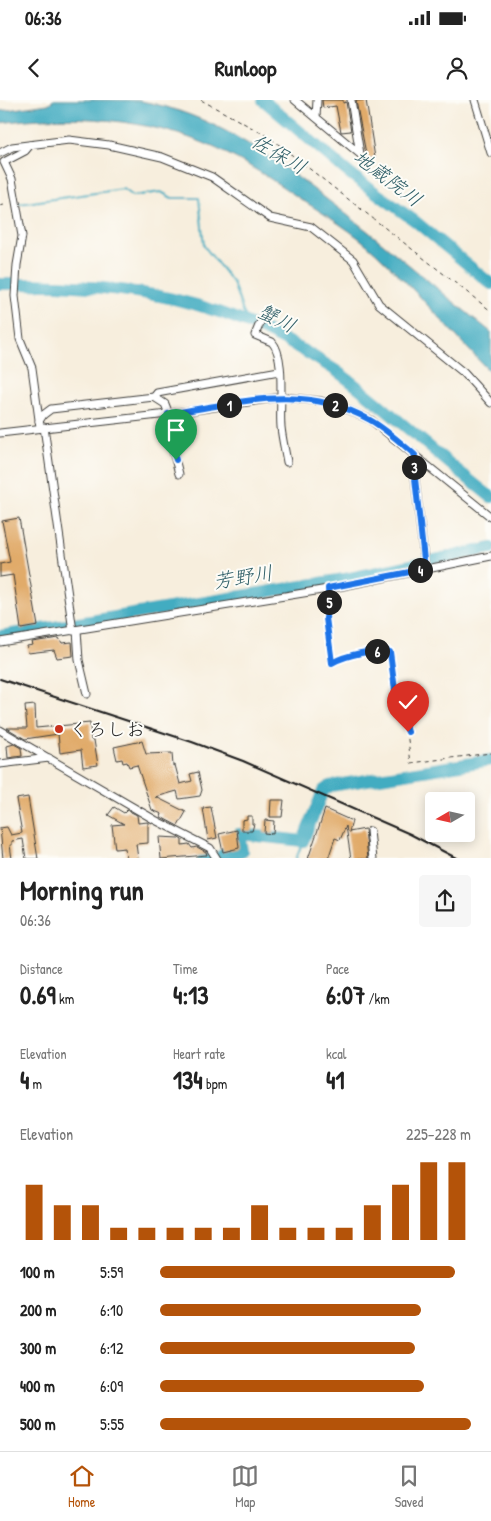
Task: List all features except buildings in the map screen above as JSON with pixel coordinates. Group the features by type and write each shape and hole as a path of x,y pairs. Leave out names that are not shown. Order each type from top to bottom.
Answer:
{"street":[{"path":"295,100 360,154 351,100"},
{"path":"316,118 317,100"},
{"path":"475,100 491,153"},
{"path":"0,153 12,146 69,140 110,145 162,157 212,177 270,218 311,228 353,260 378,304 464,373 491,403"},
{"path":"30,145 25,151 4,162 12,179 22,236 15,296 20,339 32,368 71,620 75,630 79,660 87,694"},
{"path":"260,323 255,335 276,346 282,397 281,426 286,462"},
{"path":"41,425 43,414 51,410 154,397 157,393 279,371"},
{"path":"154,397 165,404 168,414 169,435 179,474"},
{"path":"0,433 41,425 168,414 282,397 321,401 346,408 371,420 491,517"},
{"path":"415,455 413,460 425,569"},
{"path":"0,642 328,588 491,556"},
{"path":"0,730 156,820 210,848 217,858"},
{"path":"0,764 49,758"},
{"path":"370,831 374,858"}],"path":[{"path":"201,100 269,137 491,311"},
{"path":"0,206 16,203"},
{"path":"328,588 329,605 326,618 332,663 341,657 376,651 390,652 397,705 408,732 411,763 491,753"}],"water":[{"path":"54,100 141,101 167,107 214,125 258,150 342,211 491,332 491,373 368,245 270,179 226,153 190,138 164,130 109,120 54,118 0,123 0,111 48,104"}],"waterway":[{"name":"地蔵院川","path":"263,100 350,174 415,221 491,284"},
{"path":"19,204 123,189 132,196 161,192 172,198 199,198 204,246 233,283 243,312 251,324"},
{"name":"蟹川","path":"0,284 47,284 134,292 175,299 215,310 255,326 295,345 345,377 491,497"},
{"name":"芳野川","path":"0,636 344,579 491,548"},
{"path":"222,855 242,851 239,834 303,841 323,791 330,786 491,760"},
{"path":"296,858 303,841"},
{"path":"208,858 212,857"}],"railway":[{"path":"0,679 192,742 243,761 410,834 456,858"}],"place":[{"name":"くろしお","path":"59,729"}],"route":[{"path":"176,460 169,435 168,414 282,397 321,401 346,408 371,420 415,455 413,460 425,569 387,578 328,588 329,605 326,618 332,663 341,657 376,651 387,650 390,652 397,705 408,732"}],"water label":[{"name":"佐保川","path":"279,154"}]}
